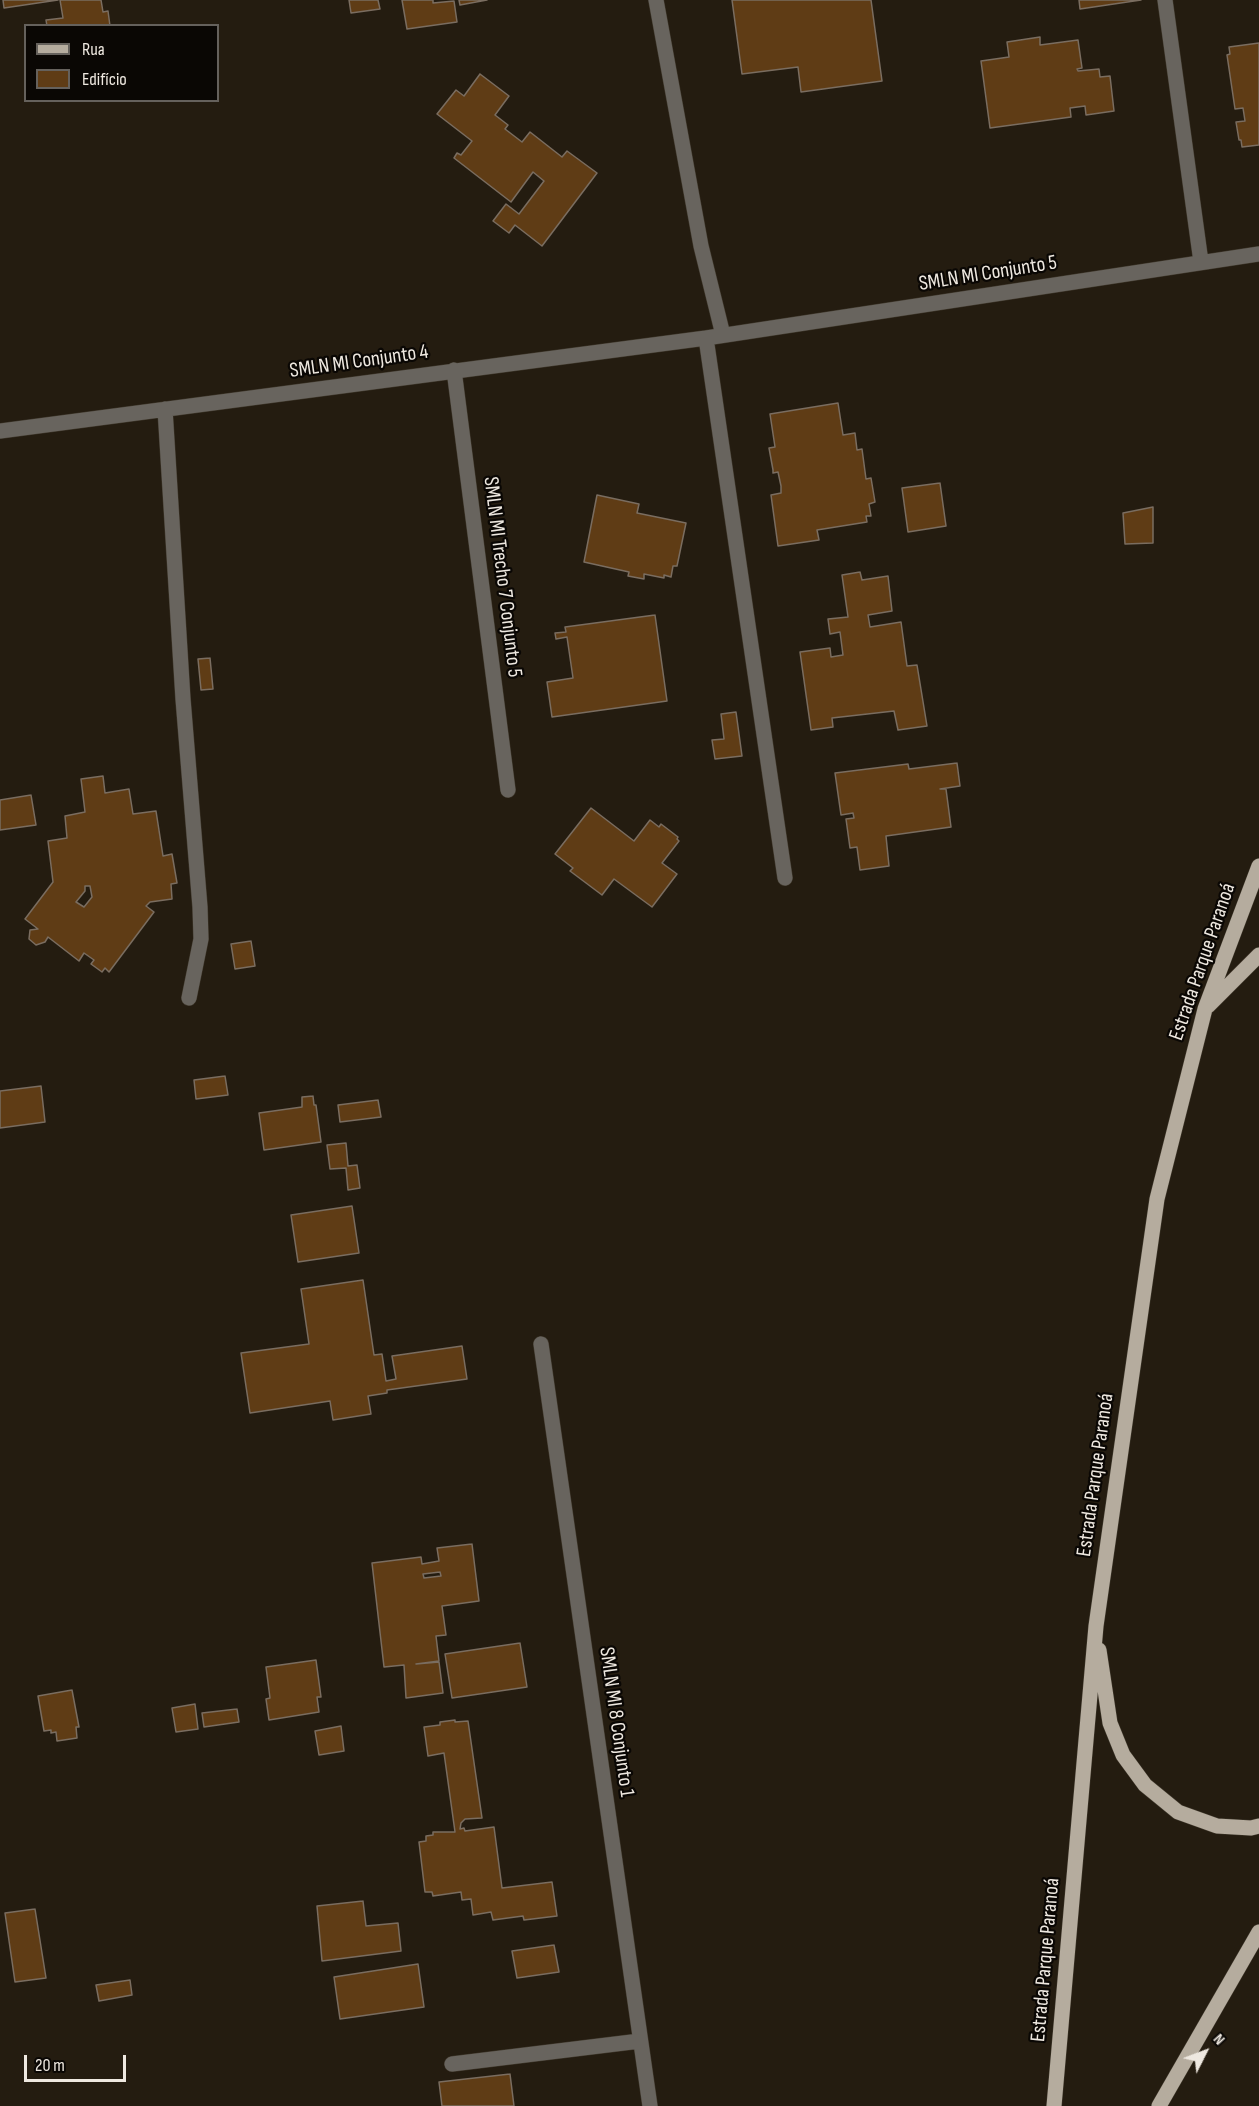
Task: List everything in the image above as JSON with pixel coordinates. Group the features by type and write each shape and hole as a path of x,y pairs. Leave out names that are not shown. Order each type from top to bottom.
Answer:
{"main road":[{"name":"Estrada Parque Paranoá","path":"1054,2106 1096,1626 1157,1199 1205,1009 1259,866"},
{"path":"1205,1009 1259,955"},
{"path":"1096,1626 1110,1723 1123,1755 1145,1785 1178,1812 1217,1826 1251,1828 1259,1826"},
{"path":"1159,2106 1259,1932"}],"street":[{"path":"656,0 701,246 723,335"},
{"path":"1166,0 1201,262"},
{"name":"SMLN MI Conjunto 5","path":"723,335 1259,254"},
{"name":"SMLN MI Conjunto 4","path":"0,431 723,335"},
{"path":"706,338 785,878"},
{"name":"SMLN MI Trecho 7 Conjunto 5","path":"454,370 508,790"},
{"path":"165,409 183,699 200,907 201,939 189,998"},
{"name":"SMLN MI 8 Conjunto 1","path":"541,1344 650,2106"},
{"path":"452,2064 640,2041"}],"building":[{"path":"3,0 58,0 4,8"},
{"path":"60,0 101,0 103,12 108,11 110,24 47,24 46,20 63,18"},
{"path":"349,0 378,0 380,9 351,13"},
{"path":"402,0 433,0 433,3 454,1 457,22 407,29"},
{"path":"459,0 487,0 460,5"},
{"path":"732,0 871,0 882,81 801,92 798,67 742,74"},
{"path":"1079,0 1141,0 1080,9"},
{"path":"1040,37 1040,45 1078,40 1082,68 1077,69 1078,71 1099,69 1100,77 1110,76 1114,111 1086,115 1085,106 1070,108 1071,117 990,128 981,61 1009,57 1007,42"},
{"path":"1259,43 1259,145 1242,147 1236,122 1245,121 1243,108 1235,109 1227,55 1230,54 1229,47"},
{"path":"480,74 509,96 495,115 508,125 505,129 522,142 530,132 562,157 567,151 597,173 542,246 515,225 509,233 493,221 506,204 519,214 544,181 533,172 511,202 454,158 457,153 461,155 472,141 437,114 456,90 464,96"},
{"path":"838,403 843,435 855,433 857,450 862,449 866,479 871,478 875,502 869,504 871,516 866,516 867,522 817,530 819,540 778,546 771,495 781,493 781,486 778,472 773,473 769,448 775,447 770,414"},
{"path":"940,483 946,526 908,532 902,488"},
{"path":"597,495 639,504 637,513 686,523 677,566 673,566 671,577 644,574 644,579 628,576 629,572 584,562"},
{"path":"1153,507 1153,543 1125,544 1123,513"},
{"path":"860,572 862,580 888,576 892,611 868,615 870,627 901,622 907,666 917,665 927,726 898,730 894,711 832,718 833,727 811,730 800,652 830,648 831,657 843,655 840,632 830,634 828,619 848,617 842,575"},
{"path":"655,615 667,701 552,717 547,682 573,678 567,637 556,639 555,633 566,632 565,627"},
{"path":"210,658 213,689 201,690 198,659"},
{"path":"736,712 742,756 715,759 712,740 724,739 721,714"},
{"path":"957,763 960,786 940,789 946,789 951,827 886,836 889,866 860,870 857,847 850,848 846,819 854,818 853,813 841,815 835,773 908,764 909,769"},
{"path":"103,776 105,793 129,789 133,814 156,811 163,856 172,854 177,883 171,884 172,899 150,902 146,906 154,912 109,972 105,968 102,972 91,964 94,960 84,953 79,961 48,937 45,942 36,945 29,939 30,930 38,929 25,919 53,882 48,841 67,838 65,816 85,812 81,779","holes":["85,886 90,886 92,897 84,907 76,902 85,891"]},
{"path":"31,795 36,825 0,830 0,800"},
{"path":"591,808 634,841 650,820 659,827 661,824 678,837 679,841 662,863 677,874 652,907 614,879 602,895 570,871 573,868 555,854"},
{"path":"251,941 255,966 235,969 231,944"},
{"path":"225,1076 228,1095 196,1099 194,1080"},
{"path":"41,1086 45,1122 0,1128 0,1091"},
{"path":"313,1096 321,1142 264,1150 259,1113 302,1107 302,1097"},
{"path":"378,1100 381,1117 340,1122 338,1105"},
{"path":"346,1143 348,1166 357,1165 360,1188 348,1190 346,1168 330,1169 327,1145"},
{"path":"352,1206 359,1253 298,1262 291,1215"},
{"path":"363,1280 374,1355 382,1354 386,1381 396,1379 392,1356 462,1346 467,1379 387,1390 387,1393 368,1396 371,1414 333,1420 330,1401 250,1413 241,1353 309,1344 301,1289"},
{"path":"472,1544 479,1601 442,1606 446,1635 436,1636 439,1661 416,1664 439,1662 443,1693 406,1698 404,1665 384,1667 372,1563 421,1557 422,1564 439,1561 437,1548","holes":["440,1572 441,1576 424,1578 423,1574"]},
{"path":"520,1643 527,1687 452,1698 445,1654"},
{"path":"316,1660 321,1697 317,1697 319,1712 269,1720 266,1699 270,1698 266,1667"},
{"path":"72,1690 79,1727 76,1727 77,1738 57,1741 56,1732 44,1731 38,1696"},
{"path":"195,1704 198,1729 176,1732 172,1708"},
{"path":"237,1709 239,1722 204,1727 202,1713"},
{"path":"455,1720 455,1722 468,1721 482,1818 465,1819 460,1829 464,1828 465,1831 494,1827 502,1888 552,1882 557,1916 524,1920 523,1916 493,1920 491,1912 473,1915 471,1899 462,1900 461,1892 433,1896 432,1892 425,1892 419,1842 426,1841 426,1836 433,1835 433,1832 455,1832 444,1753 428,1756 424,1727"},
{"path":"341,1726 344,1751 319,1755 315,1731"},
{"path":"363,1901 366,1926 398,1923 401,1951 322,1961 317,1906"},
{"path":"35,1909 46,1978 15,1982 5,1913"},
{"path":"554,1945 559,1972 517,1978 512,1951"},
{"path":"418,1964 424,2007 340,2019 334,1977"},
{"path":"130,1980 132,1995 99,2001 96,1985"},
{"path":"510,2074 514,2106 442,2106 439,2082"}]}
